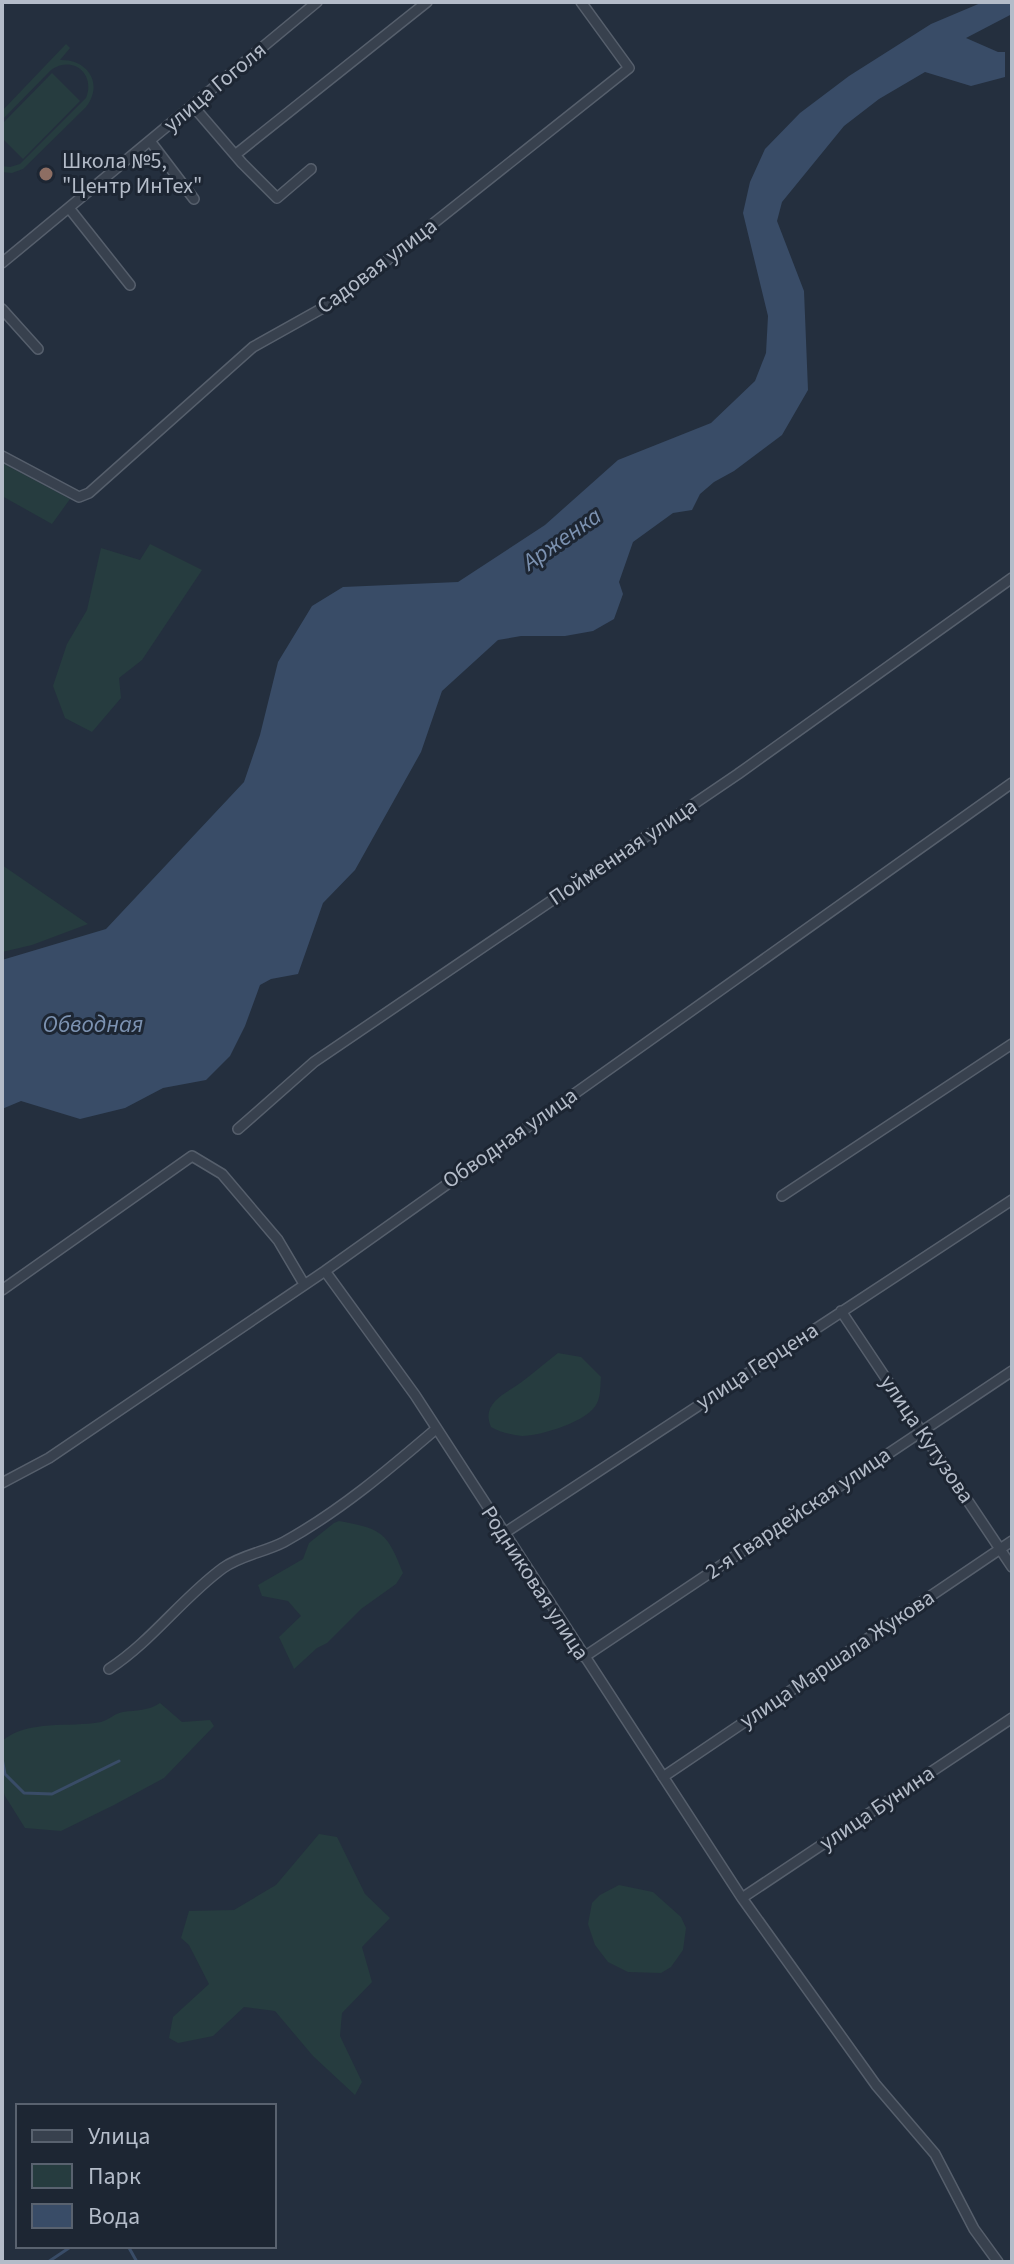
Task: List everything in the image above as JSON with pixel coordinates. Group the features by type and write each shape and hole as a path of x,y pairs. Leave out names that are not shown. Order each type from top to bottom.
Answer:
{"street":[{"name":"улица Гоголя","path":"2,263 317,2"},
{"path":"235,155 427,2"},
{"name":"Садовая улица","path":"2,456 79,497 89,493 253,347 337,300 629,68 581,2"},
{"path":"193,106 277,198 311,169"},
{"path":"150,141 194,199"},
{"path":"69,208 130,285"},
{"path":"2,309 38,349"},
{"name":"Пойменная улица","path":"238,1129 314,1062 738,774 1012,578"},
{"name":"Обводная улица","path":"2,1483 49,1458 325,1271 1012,783"},
{"path":"782,1196 1012,1044"},
{"path":"2,1290 192,1156 222,1174 278,1240 304,1284"},
{"name":"улица Герцена","path":"503,1534 1012,1200"},
{"name":"Родниковая улица","path":"325,1271 436,1429 742,1898 876,2085 935,2154 974,2229 998,2262"},
{"name":"улица Кутузова","path":"841,1311 1012,1567"},
{"name":"2-я Гвардейская улица","path":"584,1657 1012,1371"},
{"path":"109,1669 130,1655 224,1568 285,1541 349,1501 436,1429"},
{"name":"улица Маршала Жукова","path":"663,1777 1012,1541"},
{"name":"улица Бунина","path":"742,1898 1012,1718"}],"green space":[{"path":"66,44 70,48 60,60 78,64 90,74 93,82 91,98 86,107 23,169 12,173 2,172 2,166 20,164 86,98 88,81 85,74 74,66 59,66 51,70 2,120 2,111"},
{"path":"52,73 80,101 23,159 2,138 2,124"},
{"path":"2,463 70,499 52,524 2,496"},
{"path":"150,544 202,570 142,660 119,678 121,698 92,732 65,718 53,686 67,644 87,610 101,548 140,560"},
{"path":"2,865 88,924 32,945 2,952"},
{"path":"558,1353 581,1357 601,1377 599,1397 593,1410 564,1426 530,1435 510,1434 491,1427 489,1411 497,1399"},
{"path":"339,1521 374,1530 381,1535 392,1549 403,1573 396,1584 361,1609 327,1643 294,1669 279,1637 301,1616 288,1601 262,1596 258,1585 303,1559 309,1543"},
{"path":"160,1703 182,1722 210,1720 214,1726 164,1778 114,1805 61,1831 25,1828 2,1787 2,1741 36,1727 101,1722 120,1713 147,1709"},
{"path":"319,1834 337,1837 365,1894 390,1918 362,1947 372,1982 342,2013 340,2036 362,2082 355,2095 313,2056 275,2011 244,2007 213,2036 178,2043 169,2038 173,2017 209,1984 189,1945 181,1938 189,1911 234,1910 276,1885"},
{"path":"619,1885 653,1892 681,1917 686,1928 683,1950 671,1967 661,1973 628,1972 608,1962 595,1945 588,1924 592,1903"}],"water":[{"name":"Обводная","path":"983,2 1012,2 1012,14 966,38 1005,52 1005,77 971,86 925,72 879,99 844,126 782,202 777,221 804,291 808,390 782,435 714,482 700,494 692,510 673,513 633,542 619,582 623,594 614,619 593,631 498,640 442,691 421,752 355,870 323,903 298,974 271,979 260,985 230,1056 206,1080 163,1088 125,1108 80,1119 21,1101 2,1109 2,960 106,929 244,782 260,735 278,662 312,606 343,587 458,582 545,525 618,460 711,423 755,381 766,353 768,316 743,213 750,182 765,149 800,113 849,76 931,24"}],"waterway":[{"path":"2,1758 5,1774 24,1793 52,1794 119,1761"},
{"path":"48,2262 69,2248"},
{"path":"129,2248 137,2262"}],"place":[{"name":"Школа №5, \"Центр ИнТех\"","path":"46,174"}],"water label":[{"name":"Арженка","path":"562,539"}]}
